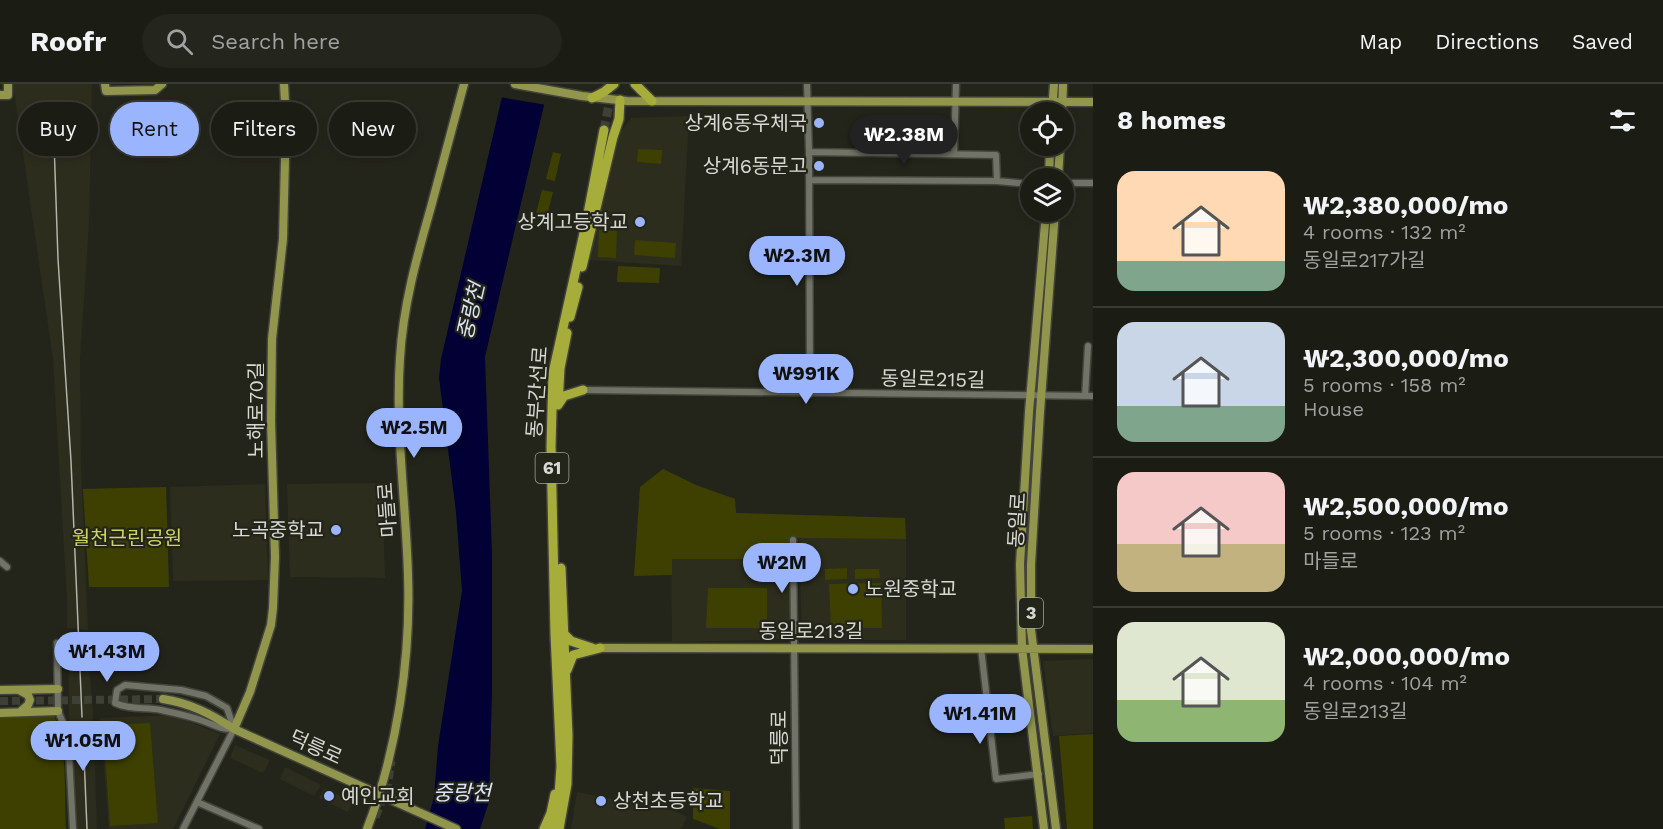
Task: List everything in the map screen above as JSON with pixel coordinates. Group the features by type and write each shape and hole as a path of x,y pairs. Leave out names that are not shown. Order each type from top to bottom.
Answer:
{"highway":[{"path":"587,97 604,92 614,84"},
{"path":"635,84 652,101"},
{"path":"551,436 558,405 560,368 612,136 619,119 620,100"},
{"name":"동부간선로","path":"544,829 551,813 556,787 558,698 561,680 551,436 553,373 604,130"},
{"path":"560,368 563,381 567,385 584,390"},
{"path":"558,405 564,396 584,390"},
{"path":"554,520 560,553 563,633 561,680 567,716 567,784 559,829"},
{"path":"563,633 571,641 582,646 600,648"},
{"path":"561,680 573,655 600,648"},
{"name":"동부간선로","path":"551,829 559,803 561,758 558,698"},
{"path":"561,758 567,726"}],"main road":[{"path":"0,95 8,95 8,84"},
{"path":"105,84 106,92 155,90 162,84"},
{"name":"노해로70길","path":"234,729 250,692 271,626 273,609 275,557 272,324 283,239 286,120 284,84"},
{"name":"마들로","path":"367,829 380,794 391,750 403,678 408,613 398,395 405,311 415,264 464,84"},
{"path":"515,84 587,97 652,101 1093,102"},
{"path":"1053,101 1054,84"},
{"path":"1063,101 1064,84"},
{"name":"동일로","path":"1044,829 1022,648 1020,564 1030,396 1045,222"},
{"name":"동일로","path":"1054,222 1031,565 1031,630 1056,829"},
{"name":"동일로213길","path":"600,648 1093,649"},
{"path":"0,690 58,689"},
{"path":"19,690 28,694 30,700 28,705 19,712"},
{"name":"덕릉로","path":"163,699 196,707 234,729 456,829"},
{"path":"0,712 58,711"}],"street":[{"path":"807,84 810,393"},
{"path":"954,154 956,84"},
{"path":"809,152 996,155 997,181"},
{"path":"809,180 1020,183"},
{"path":"1074,183 1093,183"},
{"path":"1085,396 1088,346"},
{"name":"동일로215길","path":"584,390 1093,396"},
{"name":"덕릉로","path":"793,540 796,648 796,829"},
{"path":"0,561 7,567"},
{"path":"57,643 58,711 63,720 69,744 73,829"},
{"path":"981,648 996,779 1039,774"},
{"path":"183,829 234,729 227,708 207,696 181,690 125,685 117,690 115,703 124,708 164,710 203,721 222,730 234,729"},
{"path":"197,802 259,829"}],"shaded area":[{"path":"13,84 92,84 92,102 18,102 18,118"},
{"name":"상계고등학교","path":"689,116 681,266 589,260 610,163 620,133 631,118"},
{"path":"23,156 90,156 89,224 80,359 81,466 88,630 67,628 53,359"},
{"name":"노곡중학교","path":"382,483 385,578 290,577 287,484"},
{"path":"265,484 268,580 173,581 170,487"},
{"name":"노원중학교","path":"799,538 906,539 906,640 802,640"},
{"path":"671,559 789,559 792,639 672,642"},
{"path":"68,635 87,635 93,716 97,829 75,829 69,713"},
{"path":"1093,659 1093,733 1053,736 1043,661"},
{"path":"172,715 220,734 173,829 109,829 100,718"},
{"path":"235,745 270,760 263,773 230,758"},
{"path":"285,767 321,785 314,796 280,779"},
{"path":"324,788 353,802 348,812 319,798"},
{"name":"상천초등학교","path":"577,792 675,811 687,817 681,829 571,829"}],"green space":[{"path":"638,149 662,150 661,164 637,162"},
{"path":"553,152 561,154 555,181 546,179"},
{"path":"542,190 553,192 546,220 535,217"},
{"path":"599,230 617,231 616,258 598,257"},
{"path":"635,240 676,243 675,258 634,255"},
{"path":"618,266 660,268 659,283 617,282"},
{"path":"663,469 696,485 735,499 736,513 905,518 906,539 789,538 789,559 672,559 672,575 634,576 640,487"},
{"name":"월천근린공원","path":"166,487 169,587 89,587 83,489"},
{"path":"847,568 847,579 825,580 825,569"},
{"path":"855,569 879,569 880,578 855,579"},
{"path":"881,583 882,628 831,628 829,584"},
{"path":"708,588 767,588 767,628 706,628"},
{"path":"54,715 62,741 66,829 0,829 0,716"},
{"path":"150,723 158,823 110,826 103,725"},
{"path":"1093,734 1093,829 1067,829 1059,736"},
{"path":"693,788 730,791 730,829 720,829 693,819"},
{"path":"1032,816 1033,829 1005,829 1004,818"}],"water":[{"name":"중랑천","path":"505,84 549,84 485,357 492,553 489,802 480,829 425,829 434,797 438,746 462,591 456,512 439,378 441,359"}],"pier":[{"path":"502,84 552,84 547,105 499,97"}],"tunnel":[{"path":"604,130 613,84"},
{"path":"0,701 163,699"},
{"path":"375,817 387,787 391,761"}],"railway":[{"path":"54,156 82,717"},
{"path":"83,731 87,829"}],"place":[{"name":"상계6동우체국","path":"819,123"},
{"name":"상계6동문고","path":"819,166"},
{"name":"상계고등학교","path":"640,222"},
{"name":"노곡중학교","path":"336,530"},
{"name":"노원중학교","path":"853,589"},
{"name":"예인교회","path":"329,796"},
{"name":"상천초등학교","path":"601,801"}]}
